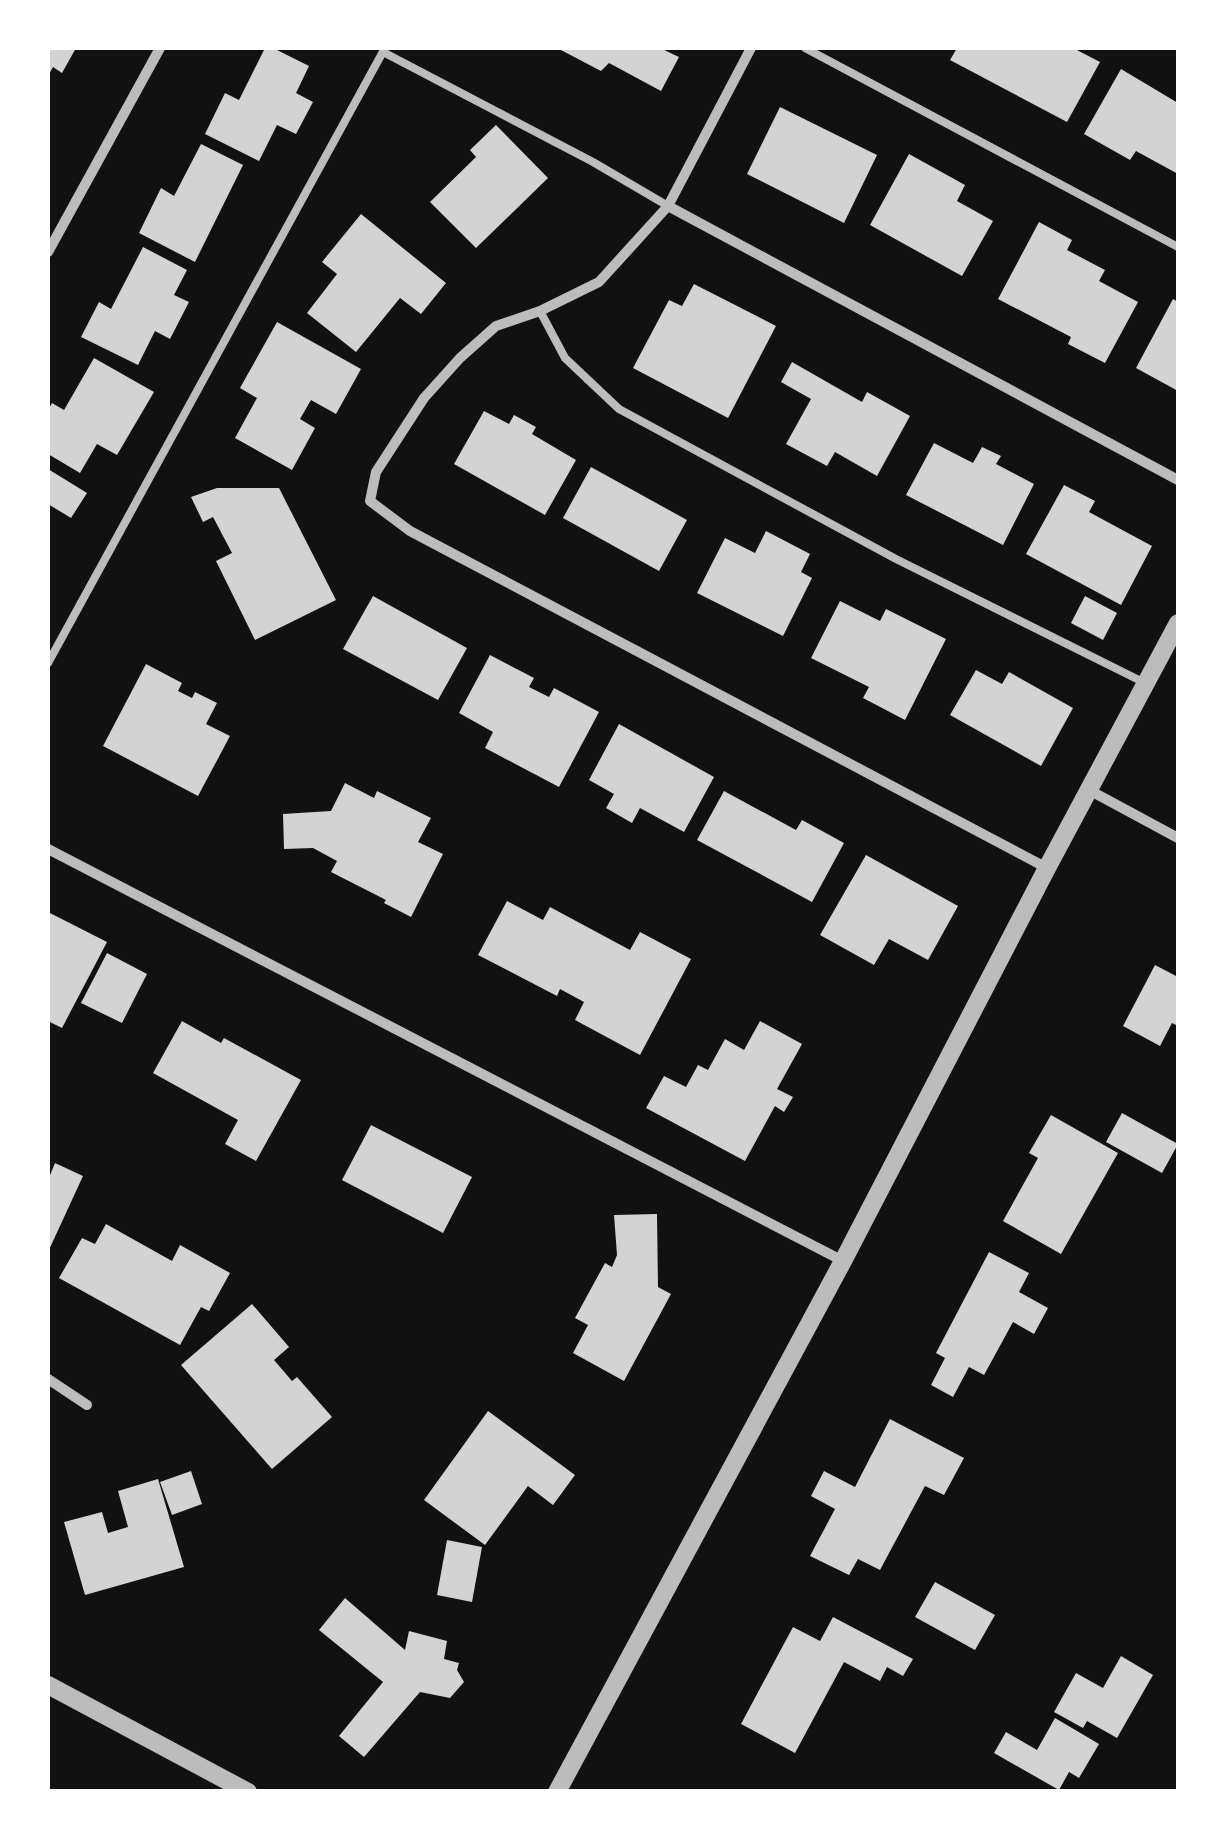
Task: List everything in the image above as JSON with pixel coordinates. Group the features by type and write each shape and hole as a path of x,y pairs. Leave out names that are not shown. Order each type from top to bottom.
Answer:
{"street":[{"path":"48,252 160,48"},
{"path":"752,48 668,206 599,282 540,311 496,326 460,358 424,398 376,472 370,502 410,530 1047,868"},
{"path":"668,206 1178,480"},
{"path":"557,1792 843,1261 1178,624"},
{"path":"1089,790 1178,838"},
{"path":"48,849 843,1261"},
{"path":"48,1379 86,1405"},
{"path":"48,1685 248,1792"}],"lane":[{"path":"804,48 1178,247"},
{"path":"48,664 384,50 668,206"},
{"path":"540,311 565,358 619,409 896,559 1146,684"}],"building":[{"path":"48,48 76,48 62,73 53,67 48,76"},
{"path":"265,48 273,48 309,66 296,93 313,102 296,134 277,125 259,161 205,134 225,93 239,100"},
{"path":"557,48 660,48 679,57 661,91 609,63 601,71"},
{"path":"957,48 1073,48 1100,62 1067,122 950,60"},
{"path":"1121,69 1178,103 1178,174 1136,151 1130,160 1084,134"},
{"path":"780,107 877,155 844,223 747,174"},
{"path":"496,125 548,178 476,248 430,202 476,157 470,150"},
{"path":"201,144 243,165 195,262 139,233 161,188 174,196"},
{"path":"909,154 965,185 957,201 993,221 962,276 870,225"},
{"path":"361,214 446,283 421,314 400,298 356,352 307,313 337,274 322,262"},
{"path":"1039,222 1072,240 1067,250 1105,270 1099,281 1138,302 1105,363 1068,344 1071,337 998,299"},
{"path":"143,247 187,270 174,295 189,302 170,339 155,331 138,365 81,337 99,302 111,309"},
{"path":"694,284 776,326 728,418 633,368 669,300 682,306"},
{"path":"1173,299 1178,302 1178,391 1136,368"},
{"path":"277,322 361,369 336,414 311,400 300,419 315,428 292,470 235,438 257,398 240,388"},
{"path":"94,358 154,392 117,455 97,444 80,473 48,454 48,410 52,403 64,410"},
{"path":"792,362 862,402 867,392 910,416 877,476 835,452 827,466 786,444 811,399 781,382"},
{"path":"484,411 509,424 514,415 536,427 532,434 576,460 545,515 454,464"},
{"path":"934,443 973,463 982,447 1001,456 996,464 1034,484 1003,545 906,495"},
{"path":"591,467 687,520 659,571 563,518"},
{"path":"48,469 87,493 71,518 48,504"},
{"path":"1064,485 1095,501 1089,512 1152,546 1121,605 1026,554"},
{"path":"217,488 279,488 336,600 255,640 216,561 232,553 213,517 203,522 191,497"},
{"path":"766,531 810,554 801,572 812,578 783,636 697,593 725,538 755,553"},
{"path":"373,596 467,648 438,700 343,649"},
{"path":"1085,596 1117,613 1103,640 1071,623"},
{"path":"840,601 880,621 886,609 946,639 905,720 863,698 869,687 811,658"},
{"path":"490,655 534,678 529,687 549,697 554,688 599,712 559,787 485,748 493,732 459,713"},
{"path":"146,664 182,683 178,691 192,698 195,692 217,703 206,724 230,736 198,796 103,746"},
{"path":"976,670 1002,684 1009,672 1073,708 1041,766 950,715"},
{"path":"619,724 714,777 684,832 640,808 632,823 606,808 614,794 589,780"},
{"path":"345,783 374,798 377,791 431,818 418,842 443,854 411,917 331,872 337,861 313,848 284,849 283,814 331,811"},
{"path":"724,791 796,830 802,820 844,843 812,902 697,840"},
{"path":"866,855 958,906 928,960 889,939 874,965 820,935"},
{"path":"507,901 543,920 550,907 630,950 640,932 691,959 640,1055 575,1020 584,1002 560,989 557,996 478,955"},
{"path":"48,912 107,942 62,1028 48,1021"},
{"path":"107,953 147,974 122,1023 81,1003"},
{"path":"1155,965 1178,977 1178,1026 1172,1023 1160,1046 1123,1026"},
{"path":"182,1021 221,1043 224,1038 301,1080 256,1161 225,1144 238,1120 153,1073"},
{"path":"760,1021 802,1044 777,1089 793,1097 784,1112 775,1106 745,1161 646,1108 664,1076 686,1087 698,1065 708,1070 725,1039 744,1050"},
{"path":"1122,1113 1178,1144 1162,1173 1106,1142"},
{"path":"1051,1115 1118,1153 1061,1254 1003,1221 1038,1158 1029,1153"},
{"path":"371,1125 472,1177 443,1233 342,1180"},
{"path":"55,1163 83,1176 48,1252 48,1180"},
{"path":"657,1214 658,1287 671,1294 624,1381 573,1353 588,1325 575,1318 605,1263 612,1267 617,1255 614,1215"},
{"path":"106,1224 172,1261 180,1245 230,1273 209,1311 201,1307 180,1345 59,1278 82,1238 95,1244"},
{"path":"989,1252 1029,1273 1019,1292 1048,1308 1034,1334 1013,1322 984,1375 969,1367 953,1397 931,1385 945,1358 936,1353"},
{"path":"252,1304 289,1347 274,1360 292,1381 297,1377 332,1417 272,1469 181,1365"},
{"path":"488,1411 575,1475 553,1505 528,1486 485,1545 424,1500"},
{"path":"890,1419 964,1458 944,1495 925,1486 880,1570 858,1559 849,1575 810,1556 835,1509 811,1496 824,1471 855,1487"},
{"path":"191,1471 202,1504 172,1515 160,1482"},
{"path":"158,1479 184,1567 85,1595 64,1522 102,1512 108,1533 128,1527 118,1491"},
{"path":"447,1540 482,1547 472,1602 437,1595"},
{"path":"935,1582 995,1615 975,1650 915,1617"},
{"path":"345,1598 405,1650 409,1631 447,1641 444,1659 459,1663 457,1670 464,1682 450,1698 420,1692 364,1757 339,1736 383,1682 319,1630"},
{"path":"833,1617 913,1659 903,1676 887,1667 880,1681 844,1662 795,1753 741,1724 793,1627 820,1641"},
{"path":"1121,1656 1153,1675 1117,1738 1087,1721 1083,1728 1054,1712 1076,1673 1103,1688"},
{"path":"1055,1718 1099,1744 1079,1778 1069,1772 1059,1790 994,1753 1006,1732 1037,1750"}]}
